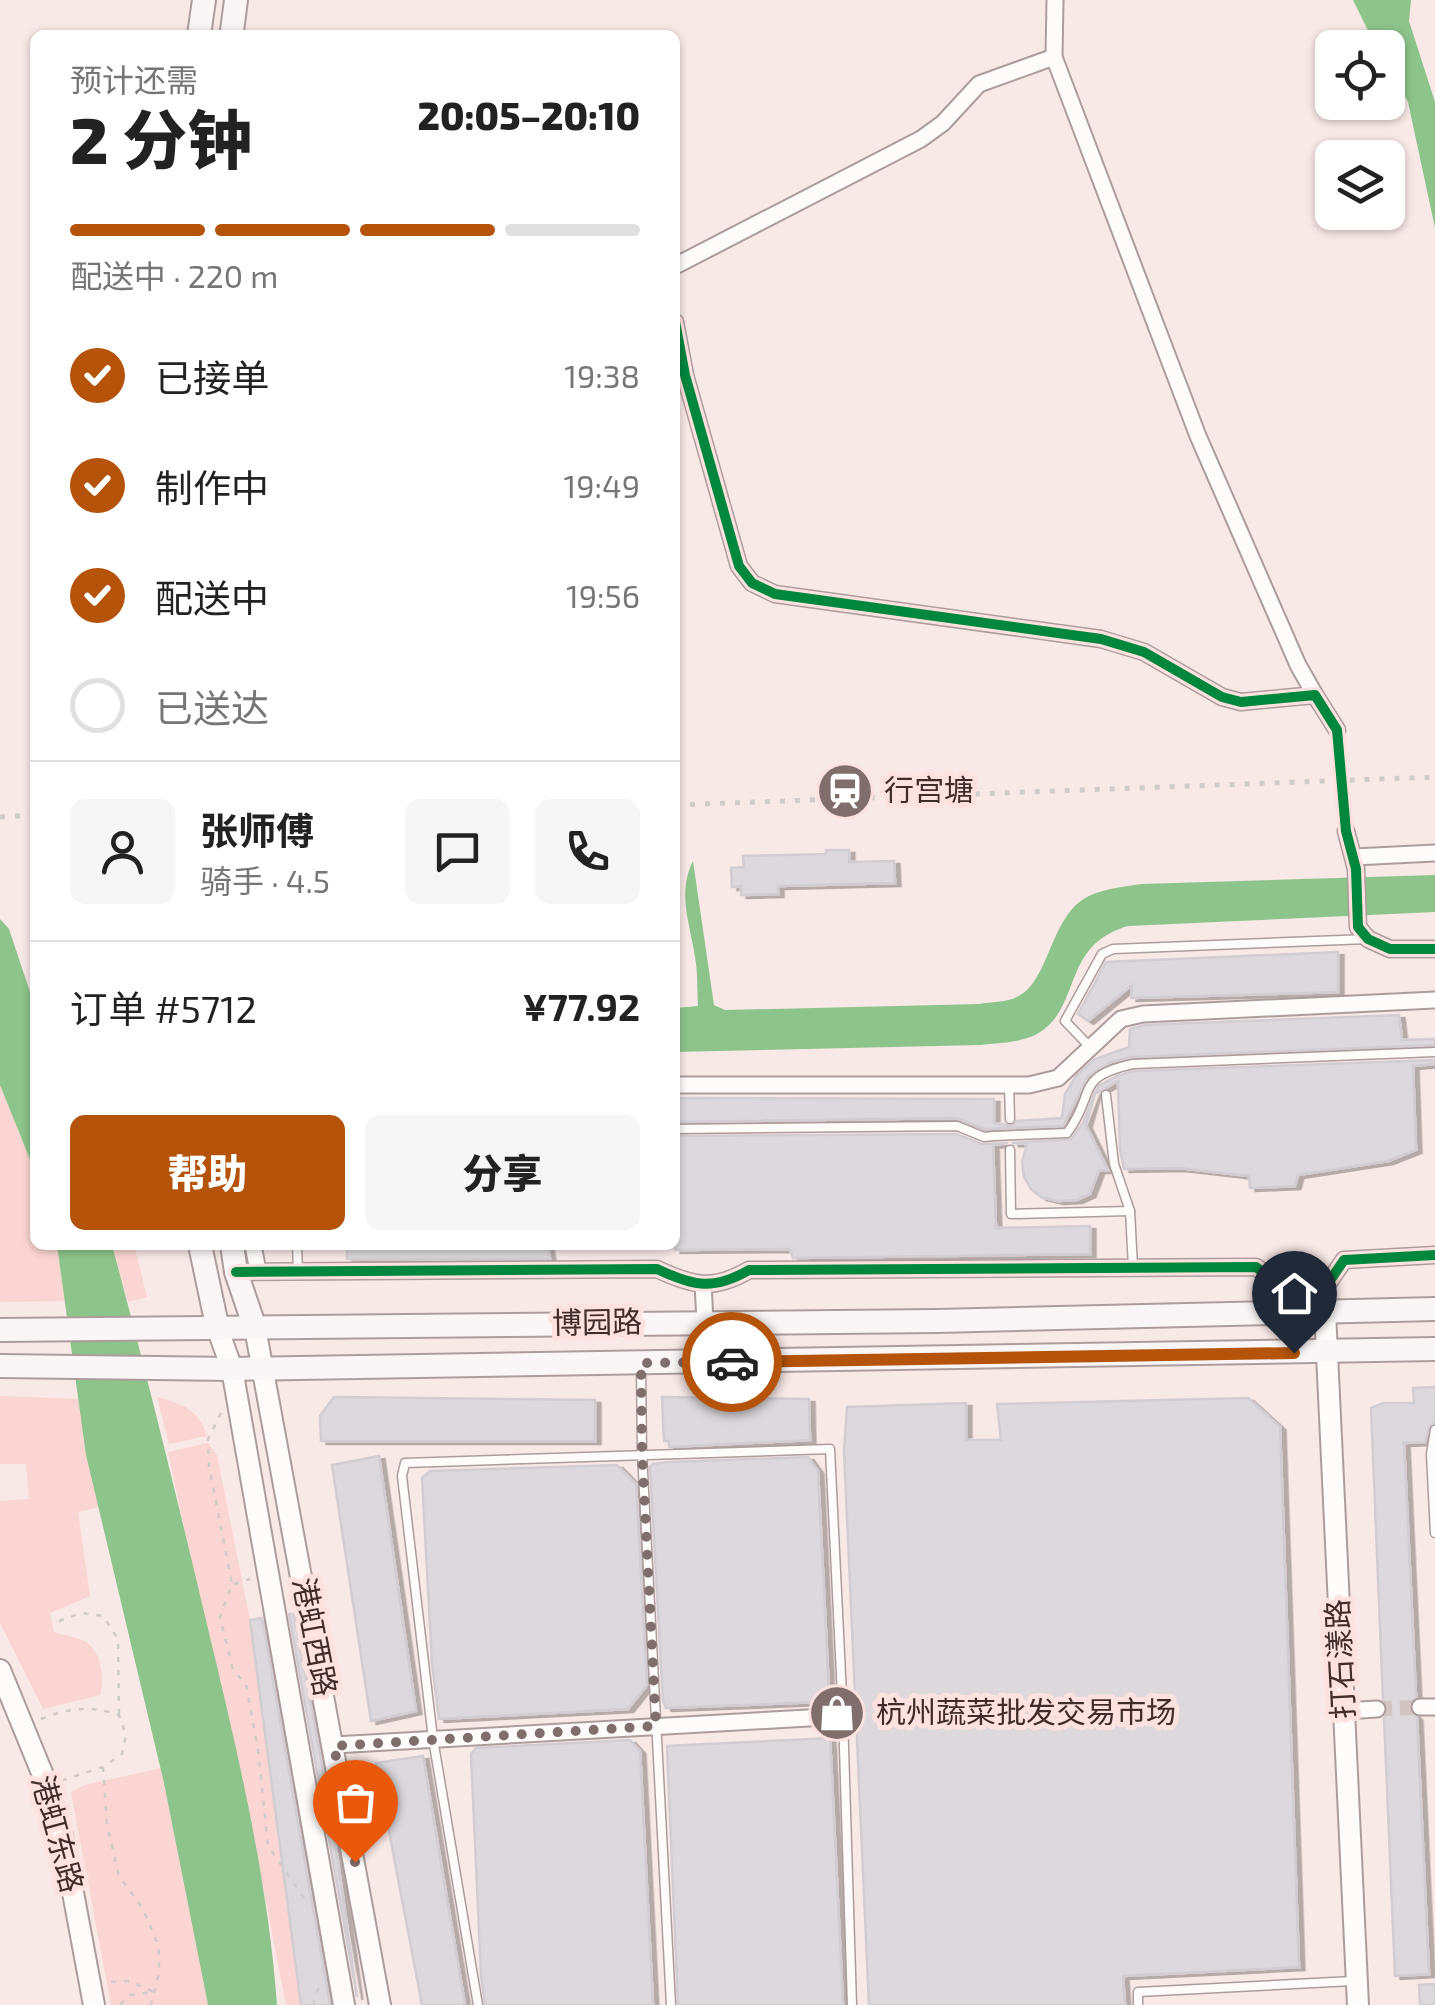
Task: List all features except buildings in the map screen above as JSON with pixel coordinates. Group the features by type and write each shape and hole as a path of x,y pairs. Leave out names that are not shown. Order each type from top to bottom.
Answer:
{"main road":[{"path":"199,30 204,0"},
{"path":"232,30 236,0"},
{"path":"201,1250 218,1330"},
{"path":"235,1250 247,1271 256,1328"},
{"name":"博园路","path":"0,1330 937,1321 1307,1305 1435,1309"},
{"name":"博园路","path":"0,1366 232,1369 1435,1350"}],"street":[{"path":"1056,0 1054,57 1198,436 1298,665 1337,730"},
{"path":"680,263 921,140 943,123 979,84 1054,57"},
{"path":"680,348 739,566 752,583 775,594 1102,639 1144,652 1222,697 1241,702 1315,695"},
{"path":"1346,831 1355,863 1363,933 1390,949 1435,949"},
{"path":"1355,863 1435,853"},
{"path":"680,1086 1029,1085 1058,1078 1099,1046 1122,1020 1143,1014 1435,1000"},
{"path":"252,1250 247,1271 657,1269 681,1281 703,1284 725,1284 748,1270 1256,1266 1307,1305 1344,1260 1435,1255"},
{"path":"703,1284 705,1321"},
{"name":"打石漾路","path":"1307,1305 1326,1352 1358,2005"},
{"name":"港虹西路","path":"256,1328 380,2005"},
{"name":"港虹西路","path":"218,1330 232,1369 344,2005"},
{"name":"港虹东路","path":"0,1670 47,1785 63,1838 94,2005"},
{"path":"1344,1711 1377,1710"},
{"path":"334,1746 843,1716"}],"lane":[{"path":"1099,1046 1065,1020 1102,954 1113,949 1363,933"},
{"path":"680,1129 957,1126 984,1136 1067,1133 1091,1080 1107,1070 1133,1064 1435,1052"},
{"path":"1009,1085 1010,1119"},
{"path":"1106,1095 1114,1164 1130,1211 1133,1266"},
{"path":"1010,1150 1011,1214 1130,1211"},
{"path":"298,1250 298,1271"},
{"path":"641,1363 642,1453 670,2005"},
{"path":"1435,1430 1430,1454 1435,1533"},
{"path":"478,2005 433,1739 402,1476 405,1462 830,1449 852,2005"},
{"path":"1138,2005 1138,1992 1357,1980"}],"path":[{"path":"222,1412 208,1439 209,1466 232,1584 220,1618 233,1670 246,1684 258,1750 268,1846 293,1886 309,1903"},
{"path":"47,1785 103,1767 122,1754 126,1734 119,1715 118,1639 103,1616 81,1613 59,1621"},
{"path":"22,1726 66,1708 100,1708 119,1715"},
{"path":"103,1767 107,1825 119,1876 142,1909 159,1947 159,1973 151,2005"},
{"path":"312,2005 322,1973"},
{"path":"90,1982 129,1982 154,1992"},
{"path":"120,2005 130,1995 154,1992"}],"shaded area":[{"path":"1353,0 1411,0 1409,21 1435,102 1435,228 1405,96 1405,30 1368,30"},
{"path":"693,861 714,1005 725,1010 979,1004 1013,999 1036,979 1063,922 1082,900 1103,891 1142,884 1435,875 1435,912 1128,926 1106,935 1091,948 1050,1024 1035,1035 1015,1041 680,1052 680,1008 698,1006 696,963 685,897"},
{"path":"0,919 9,929 30,992 30,1160 0,1085"},
{"path":"0,1085 30,1160 30,1250 58,1250 65,1301 0,1302"},
{"path":"58,1250 113,1250 242,1774 267,1912 277,2005 208,2005 164,1783 86,1455"},
{"path":"113,1250 135,1250 147,1297 128,1302"},
{"path":"0,1396 79,1399 86,1455 99,1507 78,1512 90,1596 50,1613 54,1632 86,1642 96,1653 102,1674 100,1695 43,1709 0,1623 0,1501 29,1499 26,1464 0,1464"},
{"path":"157,1397 189,1409 207,1436 169,1444"},
{"path":"208,1443 217,1455 291,1826 303,2005 286,2005 242,1778 234,1764 168,1452"},
{"path":"161,1768 208,2005 111,2005 71,1792 85,1785"}],"tunnel":[{"path":"1337,730 1346,831"},
{"path":"1377,1709 1420,1707"}],"railway":[{"path":"680,805 1435,777"},
{"path":"0,817 30,815"}],"cycle path":[{"path":"680,348 739,566 752,583 775,594 1101,639 1144,652 1222,697 1241,702 1315,695 1337,730 1346,831 1356,869 1358,927 1368,939 1390,949 1435,949"},
{"path":"236,1272 657,1269 703,1284 724,1281 749,1270 1256,1267 1298,1289 1329,1282 1344,1260 1435,1255"}],"way so far":[{"path":"355,1862 334,1746 656,1726 641,1363 732,1362"}],"place":[{"name":"行宫塘","path":"845,791"},
{"name":"杭州蔬菜批发交易市场","path":"837,1713"}],"route":[{"path":"732,1362 1294,1353"}]}
